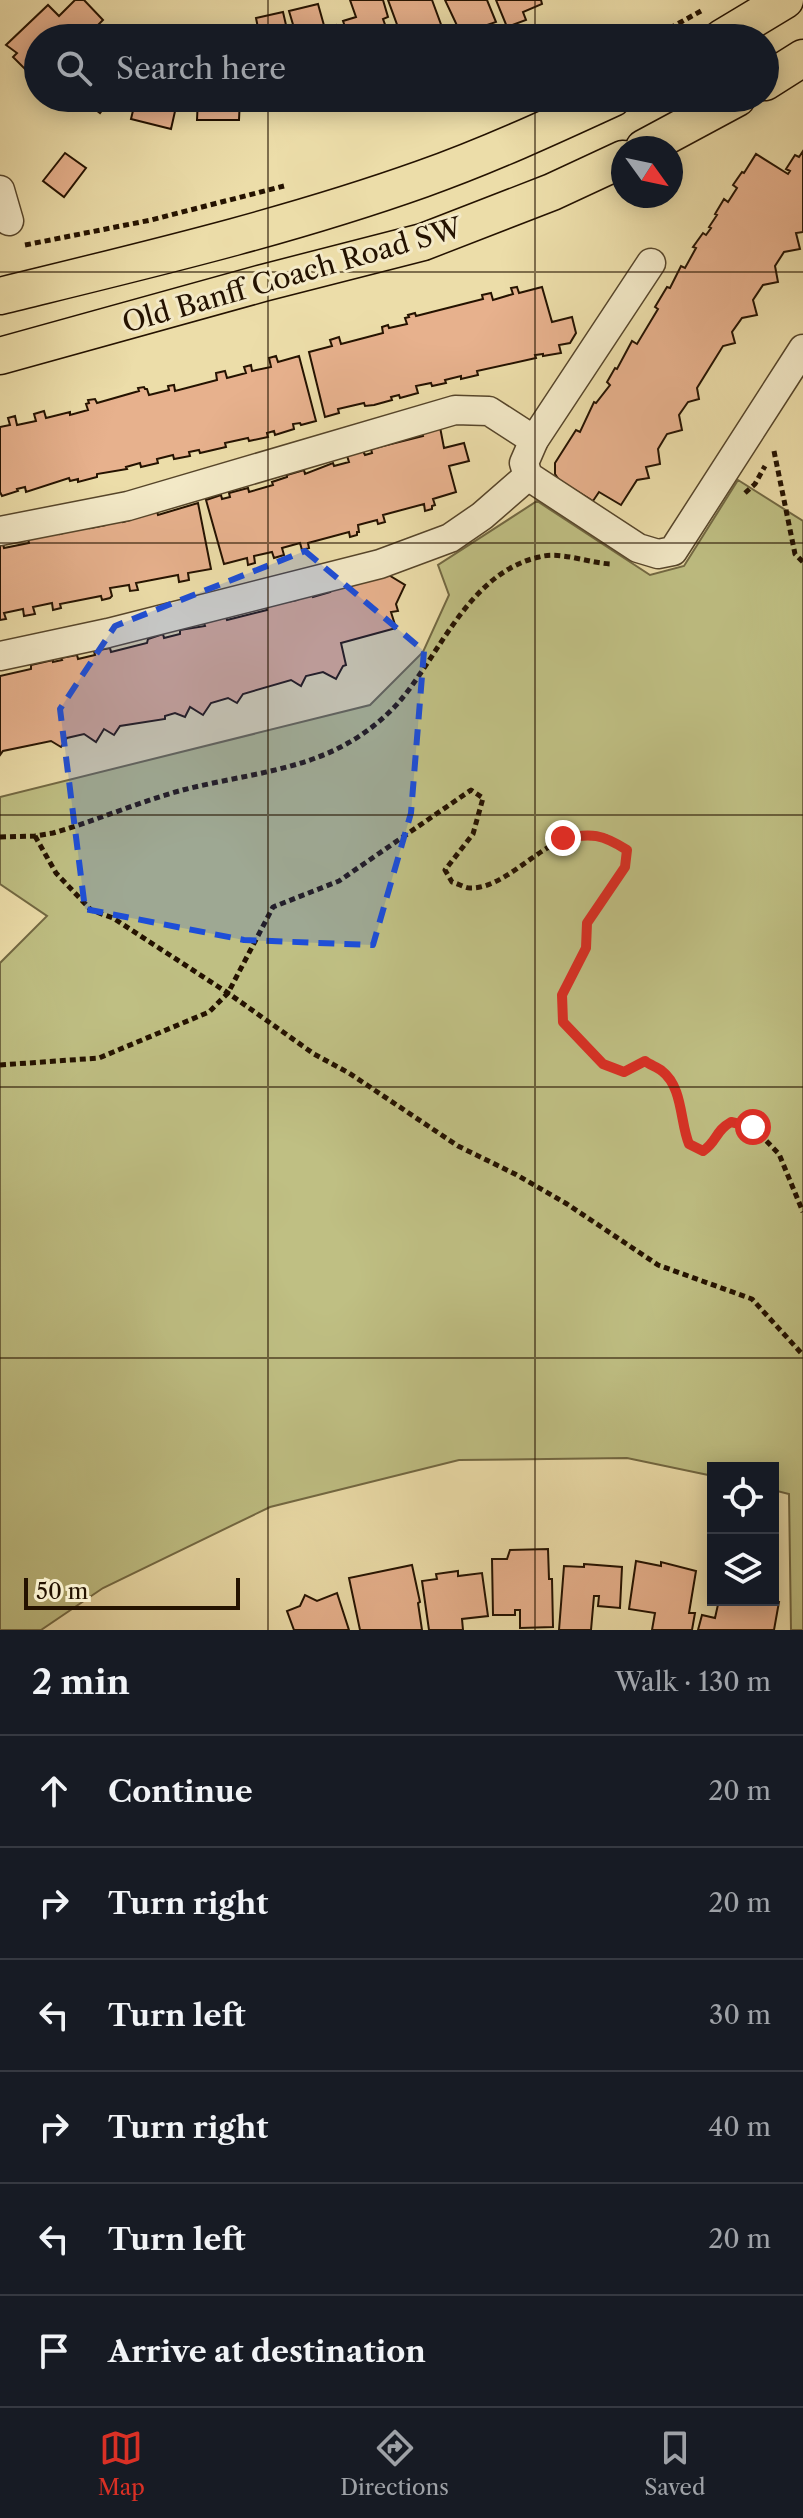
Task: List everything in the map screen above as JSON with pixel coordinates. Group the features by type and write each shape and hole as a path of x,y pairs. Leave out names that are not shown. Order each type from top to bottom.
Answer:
{"main road":[{"path":"714,23 785,0"},
{"path":"779,73 803,58"},
{"name":"Old Banff Coach Road SW","path":"0,296 248,233 423,179 518,142 583,112"},
{"path":"666,136 711,112"},
{"name":"Old Banff Coach Road SW","path":"0,356 423,242 552,192 611,165"},
{"path":"0,279 103,270"}],"street":[{"path":"0,190 9,221"},
{"path":"651,263 534,440 524,463 528,476 638,548 658,554 673,551 803,349"},
{"path":"0,531 128,506 455,410 489,411 534,440"},
{"path":"0,656 108,633 380,564 450,538 482,516 528,476"}],"path":[{"path":"25,245 151,220 296,183"},
{"path":"774,451 795,554 803,562"},
{"path":"0,837 35,836 69,828 178,791 324,755 348,743 387,715 478,592 496,577 539,556 620,564 629,560 638,548"},
{"path":"0,1065 99,1058 209,1012 228,993 273,907 339,881 471,790 483,798 473,834 445,870 452,882 469,888 490,883 563,838 584,834 606,837 627,850 625,867 587,923 586,948 562,995 563,1022 603,1064 624,1072 645,1061 665,1073 682,1113 683,1130 689,1144 703,1151 710,1146 720,1128 731,1122 753,1127 779,1154 803,1212"},
{"path":"35,836 56,873 91,910 113,918 314,1054 349,1073 458,1146 567,1204 658,1265 752,1299 803,1355"}],"highlighted area":[{"path":"305,551 424,651 411,813 373,945 244,940 85,909 60,709 115,626"}],"green space":[{"path":"738,480 803,521 803,1630 791,1630 789,1494 779,1492 779,1462 707,1462 707,1475 627,1458 459,1460 270,1507 103,1588 41,1630 0,1630 0,963 47,916 0,884 0,797 370,705 423,652 449,595 438,565 537,501 650,575 684,566"}],"building":[{"path":"75,0 84,0 103,20 99,24 28,24 48,5 59,16"},
{"path":"350,0 383,0 388,17 383,19 385,24 344,24 343,21 356,17"},
{"path":"388,0 432,0 441,24 397,24"},
{"path":"445,0 487,0 496,22 490,24 456,24"},
{"path":"496,0 541,0 542,4 523,12 526,20 506,24"},
{"path":"318,4 324,24 293,24 289,11"},
{"path":"283,12 286,24 257,24 256,18"},
{"path":"24,28 24,68 13,57 17,53 6,45"},
{"path":"133,112 175,112 171,129 131,119"},
{"path":"197,112 239,112 239,120 197,120"},
{"path":"803,151 803,232 796,233 800,249 784,252 775,266 778,282 763,285 753,300 757,315 742,318 732,332 735,343 723,346 697,388 699,399 688,402 679,415 682,430 667,434 658,449 660,464 646,467 649,478 637,480 621,505 599,492 593,501 559,480 555,474 555,463 576,430 580,432 594,402 610,385 607,382 632,341 637,344 667,287 670,288 681,266 685,268 696,248 693,247 711,228 724,199 728,202 737,188 733,185 742,172 756,154 788,174 790,171 786,169 795,155 799,157"},
{"path":"65,153 86,168 64,197 43,181"},
{"path":"517,287 519,293 542,287 552,322 572,317 576,333 570,343 559,345 561,353 535,355 536,358 477,371 478,375 461,379 461,376 432,386 431,383 416,386 418,393 391,397 392,400 374,405 365,406 364,403 338,409 339,413 325,417 309,352 332,346 330,340 339,337 341,344 383,333 382,327 407,324 405,318 408,315 415,313 416,316 483,299 482,295 491,293 493,300 513,294 511,288"},
{"path":"276,356 278,362 299,356 316,421 293,424 294,429 275,435 274,431 267,433 268,437 225,443 226,447 200,453 199,450 189,452 190,456 174,459 173,455 157,459 158,463 141,467 140,463 78,482 78,479 70,481 69,478 26,492 25,487 2,496 0,427 10,425 8,418 15,416 17,425 36,421 34,414 44,411 46,418 70,412 70,415 88,410 88,400 95,399 97,403 144,387 149,395 169,390 168,386 174,385 175,391 217,380 216,373 225,371 227,378 246,373 244,367 251,365 252,371 271,367 269,358"},
{"path":"440,427 444,448 464,443 469,461 449,466 456,492 433,499 435,505 432,509 425,511 424,504 383,515 385,522 378,524 377,520 358,525 357,535 350,537 349,532 308,543 309,548 302,550 300,543 282,548 284,555 274,558 272,552 254,556 255,563 248,565 247,558 224,564 206,500 221,495 222,499 230,497 229,493 248,488 249,492 273,485 272,482 304,470 305,474 333,463 334,466 349,462 347,456 363,451 365,455 372,453 371,449 423,436 422,432"},
{"path":"198,503 211,569 188,573 189,580 179,582 178,575 136,583 138,590 130,591 129,585 110,588 112,596 102,600 101,596 60,604 61,608 53,610 52,603 33,607 35,614 24,616 23,609 4,613 6,619 0,620 0,544 4,548 29,543 28,539 59,530 60,534 89,525 90,528 106,525 105,521 122,517 123,522 130,520 129,516 157,511 158,515"},
{"path":"387,574 405,585 396,604 398,611 391,612 396,628 341,643 346,665 336,679 323,672 306,676 301,686 291,680 243,694 237,703 228,698 211,703 203,715 190,707 185,717 175,713 165,716 165,719 120,726 114,735 104,729 96,742 84,734 67,738 61,747 51,741 3,751 0,755 0,676 61,658 77,655 78,659 95,655 94,651 110,648 111,652 147,643 148,639 163,634 164,638 180,634 180,630 205,626 204,623 267,610 266,606 297,600 312,593 313,597 330,592 329,589"},
{"path":"548,1549 553,1627 520,1628 520,1610 515,1610 515,1615 493,1615 492,1559 507,1559 510,1550"},
{"path":"636,1561 661,1566 661,1562 696,1571 689,1613 695,1613 692,1630 652,1630 655,1613 629,1609"},
{"path":"584,1564 622,1567 620,1608 598,1606 599,1596 594,1596 591,1630 559,1630 564,1566 584,1567"},
{"path":"412,1565 422,1630 360,1630 349,1578"},
{"path":"458,1571 458,1576 482,1573 488,1616 462,1619 463,1630 429,1630 422,1581 437,1579 436,1574"},
{"path":"337,1593 349,1630 294,1630 287,1611 300,1606 305,1595 317,1601"},
{"path":"718,1606 778,1606 774,1630 698,1630 702,1615 715,1618"}],"route":[{"path":"563,838 584,834 606,837 627,850 625,867 587,923 586,948 562,995 563,1022 603,1064 624,1072 645,1061 665,1073 682,1113 683,1130 689,1144 703,1151 710,1146 720,1128 731,1122 753,1127"}]}
